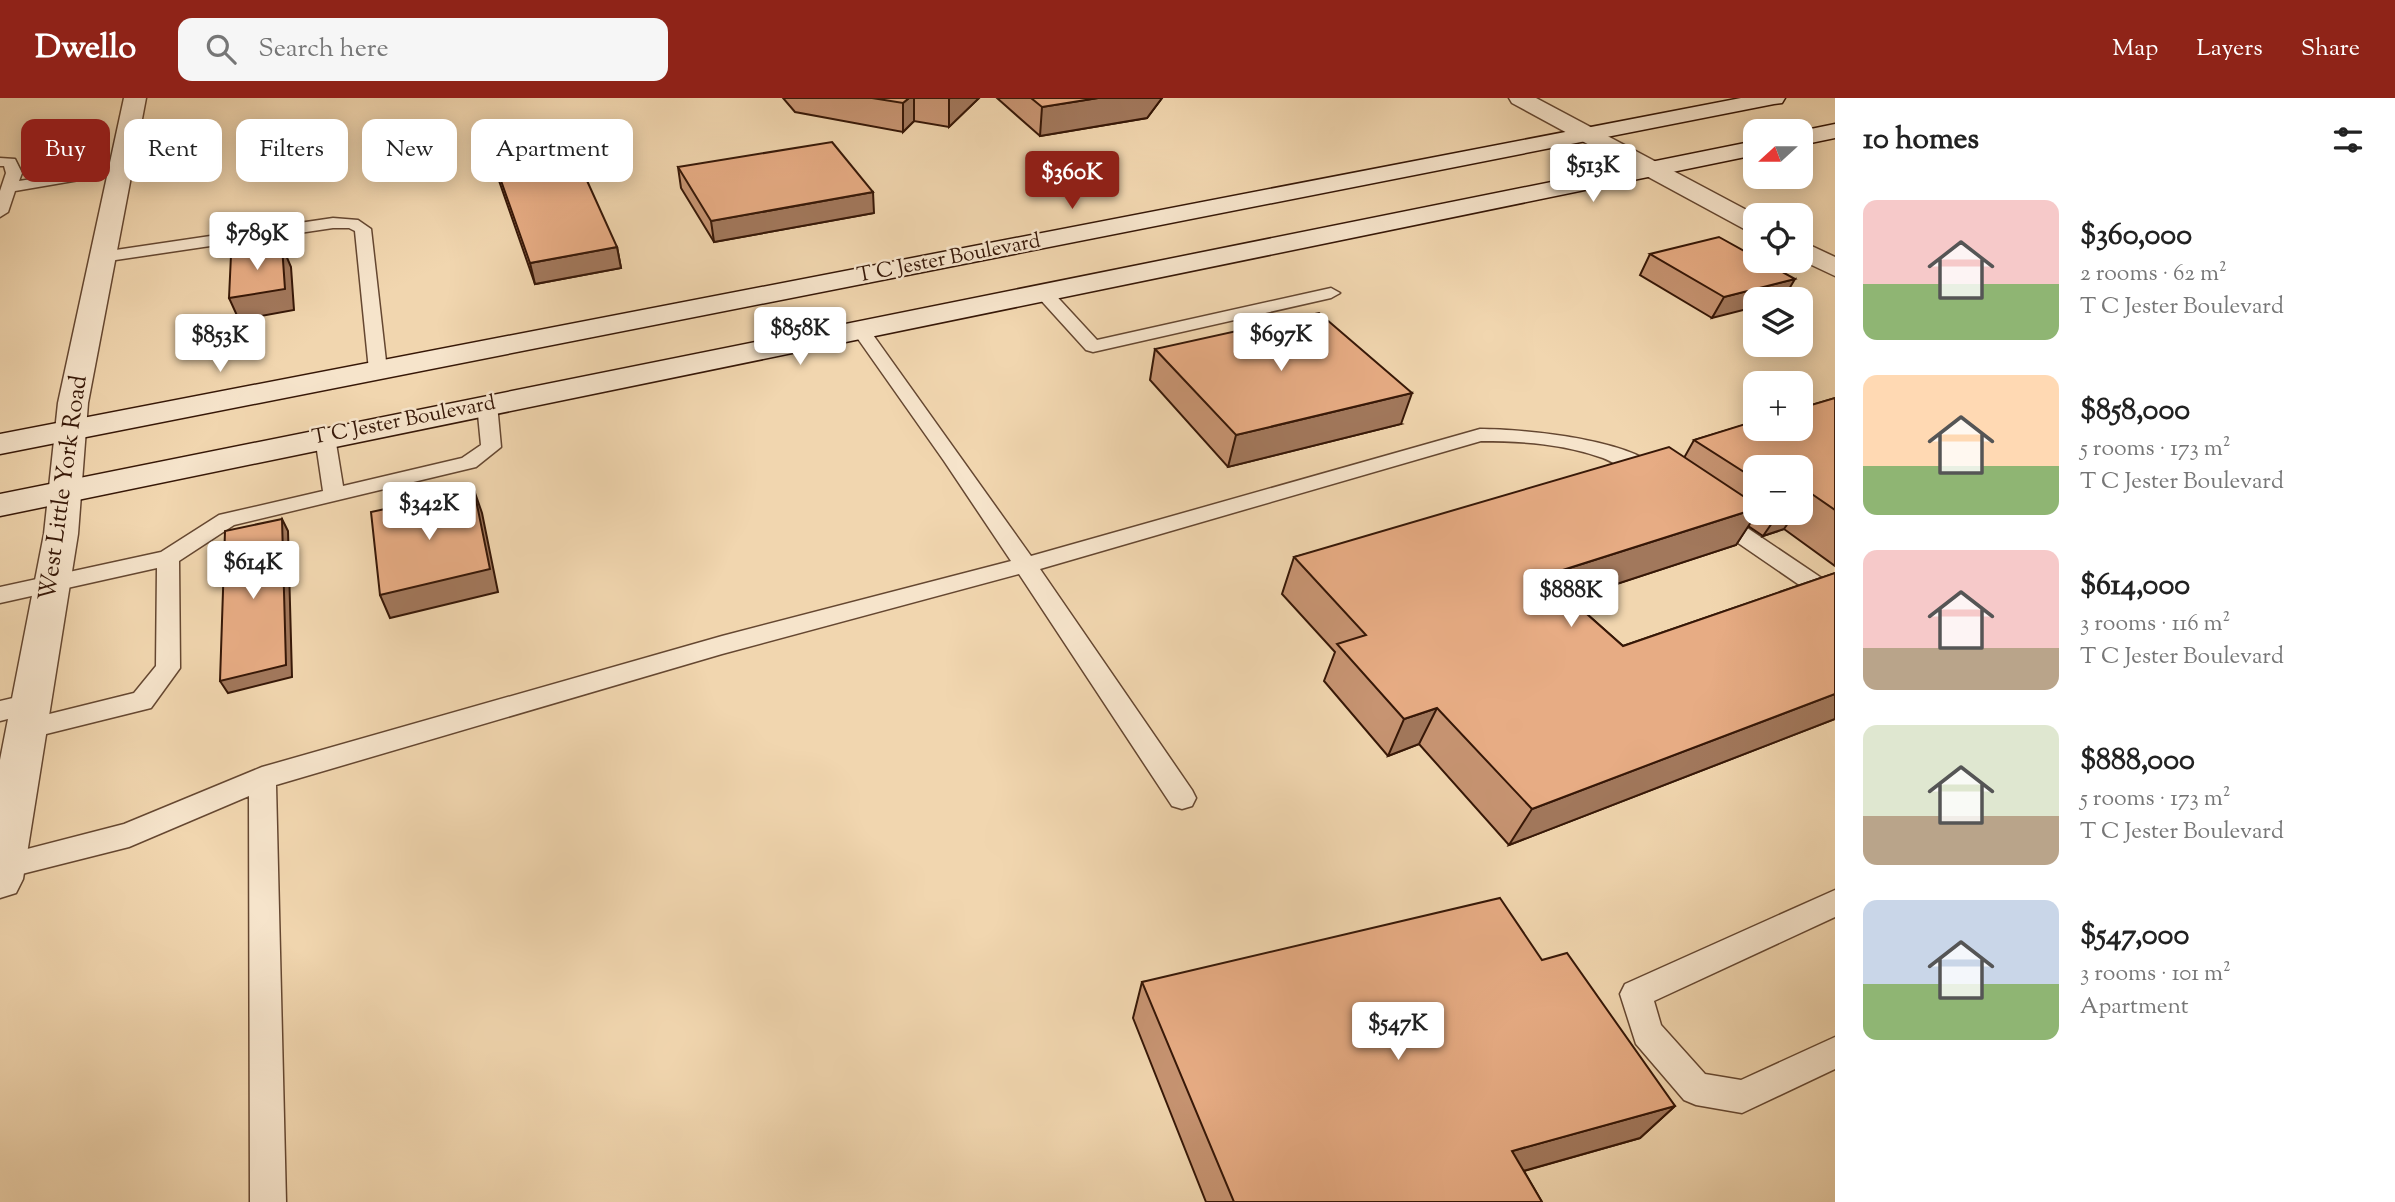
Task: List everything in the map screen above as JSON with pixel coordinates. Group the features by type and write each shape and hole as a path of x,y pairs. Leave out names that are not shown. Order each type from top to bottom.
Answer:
{"main road":[{"name":"West Little York Road","path":"1,873 19,715 61,534 71,429 102,257 135,98"},
{"path":"1520,98 1743,218"},
{"name":"T C Jester Boulevard","path":"0,444 1774,98"},
{"path":"1813,136 1835,131"},
{"name":"T C Jester Boulevard","path":"0,505 65,489 1743,150"},
{"path":"1002,248 1044,292"},
{"path":"1813,256 1835,268"}],"lane":[{"path":"0,162 10,162 0,212"},
{"path":"8,179 120,169"},
{"path":"102,257 332,223 352,223 363,229 378,370"},
{"path":"1044,292 1093,346 1331,293"},
{"path":"860,329 892,370 1182,798"},
{"path":"0,595 169,558 227,520 469,463 491,447 487,404"},
{"path":"1,873 129,835 262,778 722,645 1025,565 1479,435 1528,434 1592,447 1635,463 1668,485"},
{"path":"325,437 334,495"},
{"path":"1702,508 1835,598"},
{"path":"19,715 142,701 169,668 169,558"},
{"path":"262,778 268,1202"},
{"path":"1835,903 1636,994 1647,1033 1696,1089 1742,1097 1835,1052"}],"building":[{"path":"872,98 909,98 903,103"},
{"path":"1031,98 1098,98 1042,107"},
{"path":"832,142 873,192 711,221 678,167"},
{"path":"502,182 588,182 617,247 530,263"},
{"path":"1719,237 1743,250 1743,273 1784,273 1795,279 1763,287 1743,287 1743,292 1724,297 1650,254"},
{"path":"282,246 285,289 229,298 231,255"},
{"path":"1319,313 1412,393 1236,435 1155,349"},
{"path":"1835,398 1835,510 1813,495 1813,455 1743,455 1743,471 1694,440 1743,425 1743,441 1813,441 1813,404"},
{"path":"1669,447 1743,496 1743,513 1544,576 1623,646 1835,573 1835,694 1532,809 1437,708 1404,719 1337,644 1366,635 1294,557"},
{"path":"474,490 490,569 380,595 371,512"},
{"path":"282,519 286,665 220,681 225,531"},
{"path":"1500,898 1542,960 1567,953 1675,1106 1512,1151 1542,1202 1234,1202 1142,982"}]}
